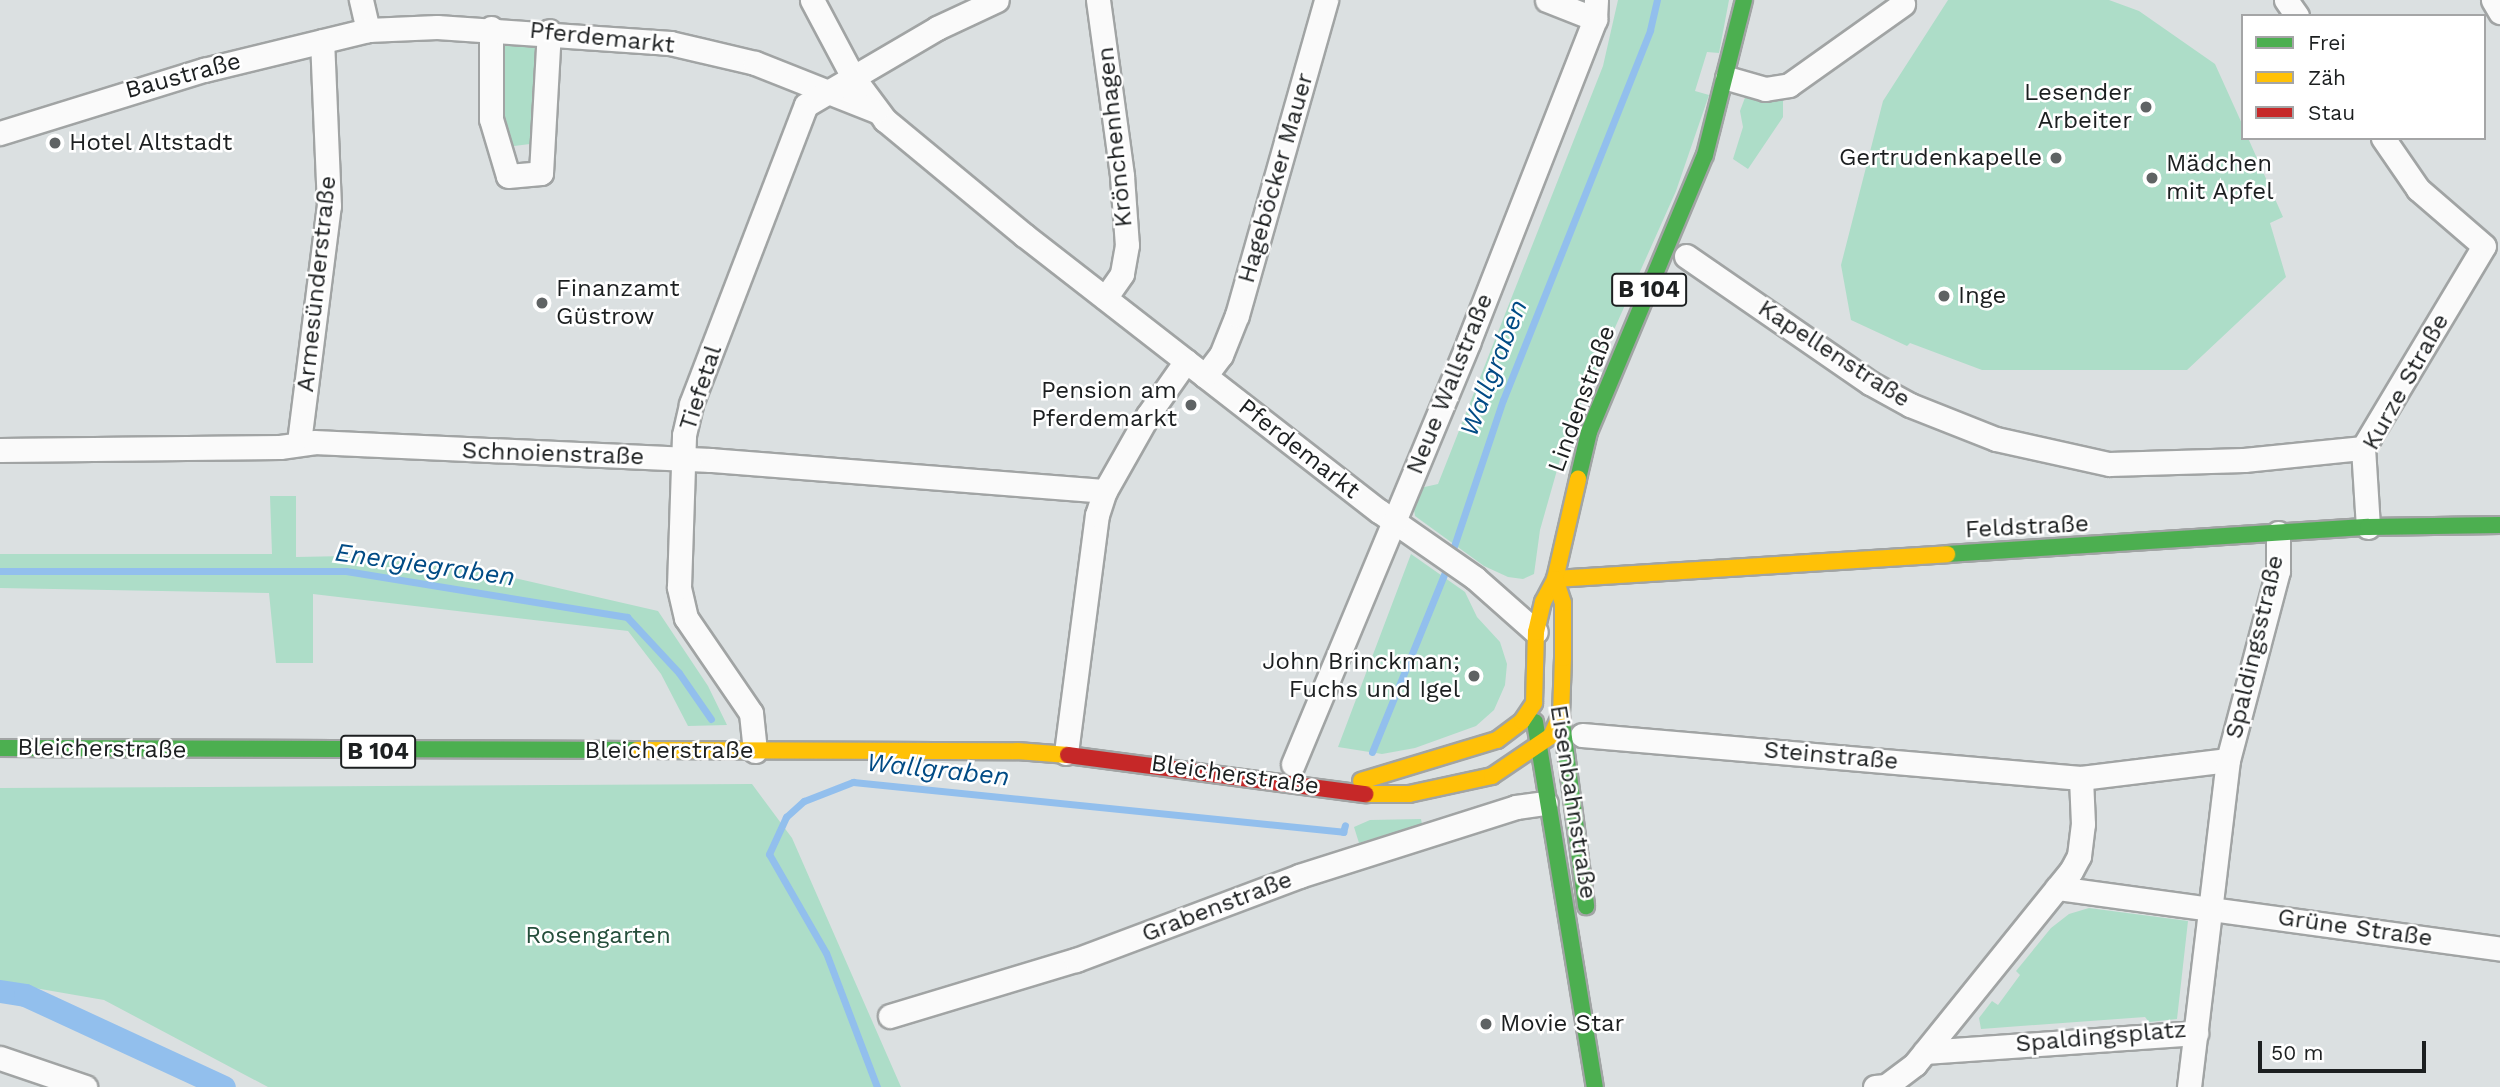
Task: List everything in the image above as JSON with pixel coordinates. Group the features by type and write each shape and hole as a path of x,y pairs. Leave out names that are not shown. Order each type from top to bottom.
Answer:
{"main road":[{"name":"Lindenstraße","path":"1555,579 1589,432 1609,378 1683,215 1727,78 1744,0"},
{"name":"Feldstraße","path":"1555,579 2368,527 2500,525"},
{"name":"Eisenbahnstraße","path":"1534,703 1536,632 1543,602 1555,579"},
{"name":"Eisenbahnstraße","path":"1555,579 1563,603 1561,715 1588,925"},
{"name":"Bleicherstraße","path":"1336,788 1468,752 1497,740 1529,724 1534,703"},
{"name":"Eisenbahnstraße","path":"1529,724 1537,750 1536,793 1595,1087"},
{"path":"1529,724 1566,738"},
{"name":"Bleicherstraße","path":"0,748 1066,753 1381,796 1492,776 1537,750 1566,738"},
{"path":"1492,776 1536,793"},
{"path":"1609,1087 1610,1070"}],"street":[{"path":"361,0 369,30"},
{"name":"Pferdemarkt","path":"812,0 853,76 876,111 1105,298 1182,366 1205,376 1393,521"},
{"path":"828,92 877,62 997,0"},
{"name":"Krönchenhagen","path":"1098,0 1122,176 1127,245 1122,274 1105,298"},
{"name":"Hageböcker Mauer","path":"1205,376 1221,355 1241,302 1326,0"},
{"path":"1547,0 1596,10"},
{"path":"2493,0 2500,12"},
{"path":"1727,78 1765,89 1789,85 1903,4"},
{"name":"Neue Wallstraße","path":"1293,764 1393,521 1596,10"},
{"path":"491,28 491,119 508,176 541,173 548,31"},
{"name":"Pferdemarkt","path":"369,30 491,28 670,43 755,63 876,111"},
{"name":"Baustraße","path":"0,134 121,93 369,30"},
{"name":"Armesünderstraße","path":"299,442 329,206 322,41"},
{"name":"Tiefetal","path":"755,751 751,713 686,618 679,587 683,460 691,404 806,105 828,92"},
{"path":"2384,140 2418,189 2492,246"},
{"name":"Kurze Straße","path":"2368,527 2363,448 2492,246"},
{"name":"Kapellenstraße","path":"1686,256 1870,383 1920,410 1996,439 2109,464 2244,460 2363,448"},
{"path":"1066,753 1097,514 1105,491 1182,366"},
{"name":"Schnoienstraße","path":"0,450 280,447 299,442 683,460 1105,491"},
{"path":"1393,521 1475,579 1536,632"},
{"name":"Spaldingsstraße","path":"2228,760 2278,571 2278,533"},
{"name":"Steinstraße","path":"1566,738 1661,742 2081,778"},
{"path":"1875,1087 1886,1086 1920,1058 2057,888 2079,856 2081,778 2228,760"},
{"name":"Spaldingsplatz","path":"1920,1058 2196,1033 2228,760"},
{"name":"Grabenstraße","path":"890,1016 1076,960 1299,876 1516,807 1536,793"},
{"path":"2057,888 2210,907"},
{"name":"Grüne Straße","path":"2210,907 2500,949"},
{"path":"2189,1087 2196,1033"},
{"path":"0,1058 85,1087"}],"green space":[{"path":"1618,0 1729,0 1719,53 1707,52 1695,91 1709,95 1676,191 1567,435 1540,530 1534,574 1523,579 1508,577 1484,566 1415,516 1413,503 1420,488 1438,484 1603,66"},
{"path":"1948,0 2109,0 2139,11 2215,64 2241,122 2241,140 2249,140 2283,217 2270,223 2286,277 2187,370 1982,370 1910,343 1907,346 1851,320 1841,265 1883,101"},
{"path":"498,45 540,48 538,143 505,147 499,127"},
{"path":"1746,95 1780,97 1783,101 1783,117 1748,169 1733,159 1743,127 1740,111"},
{"path":"270,496 296,496 296,557 347,556 480,570 658,611 708,686 727,725 688,726 661,674 628,631 313,594 313,663 276,663 269,593 0,588 0,554 272,554"},
{"path":"1411,554 1465,592 1477,617 1500,642 1507,664 1505,685 1494,710 1476,726 1415,748 1382,754 1338,747"},
{"name":"Rosengarten","path":"752,784 792,838 901,1087 268,1087 104,1000 0,982 0,788"},
{"path":"1421,819 1422,824 1359,843 1354,827 1370,820"},
{"path":"2089,908 2188,921 2177,1019 2149,1022 2145,1017 1981,1029 1979,1018 1992,1001 1998,1005 2020,975 2016,971 2051,928 2069,914"}],"waterway":[{"name":"Wallgraben","path":"1372,752 1446,570 1503,400 1650,30 1657,0"},
{"name":"Energiegraben","path":"0,571 346,571 627,617 679,673 711,719"},
{"name":"Wallgraben","path":"877,1087 826,953 769,854 786,817 804,801 853,782 1343,832 1345,825"},
{"path":"0,991 25,995 224,1087"}],"traffic: fast":[{"path":"1578,479 1589,432 1705,155 1744,0"},
{"path":"1947,554 2368,527 2500,525"},
{"path":"1561,715 1586,906"},
{"path":"1535,722 1595,1087"},
{"path":"0,748 637,750"}],"traffic: slow":[{"path":"1361,781 1497,740 1522,721 1534,703 1536,632 1543,602 1555,579 1578,479"},
{"path":"1555,579 1947,554"},
{"path":"1365,794 1409,794 1492,776 1551,736 1561,715 1563,658 1563,603 1555,579"},
{"path":"637,750 1017,751 1068,755"}],"traffic: jam":[{"path":"1068,755 1365,794"}],"place":[{"name":"Lesender Arbeiter","path":"2146,107"},
{"name":"Hotel Altstadt","path":"55,143"},
{"name":"Gertrudenkapelle","path":"2056,158"},
{"name":"Mädchen mit Apfel","path":"2152,178"},
{"name":"Inge","path":"1944,296"},
{"name":"Finanzamt Güstrow","path":"542,303"},
{"name":"Pension am Pferdemarkt","path":"1191,405"},
{"name":"John Brinckman; Fuchs und Igel","path":"1474,676"},
{"name":"Movie Star","path":"1486,1024"}]}
